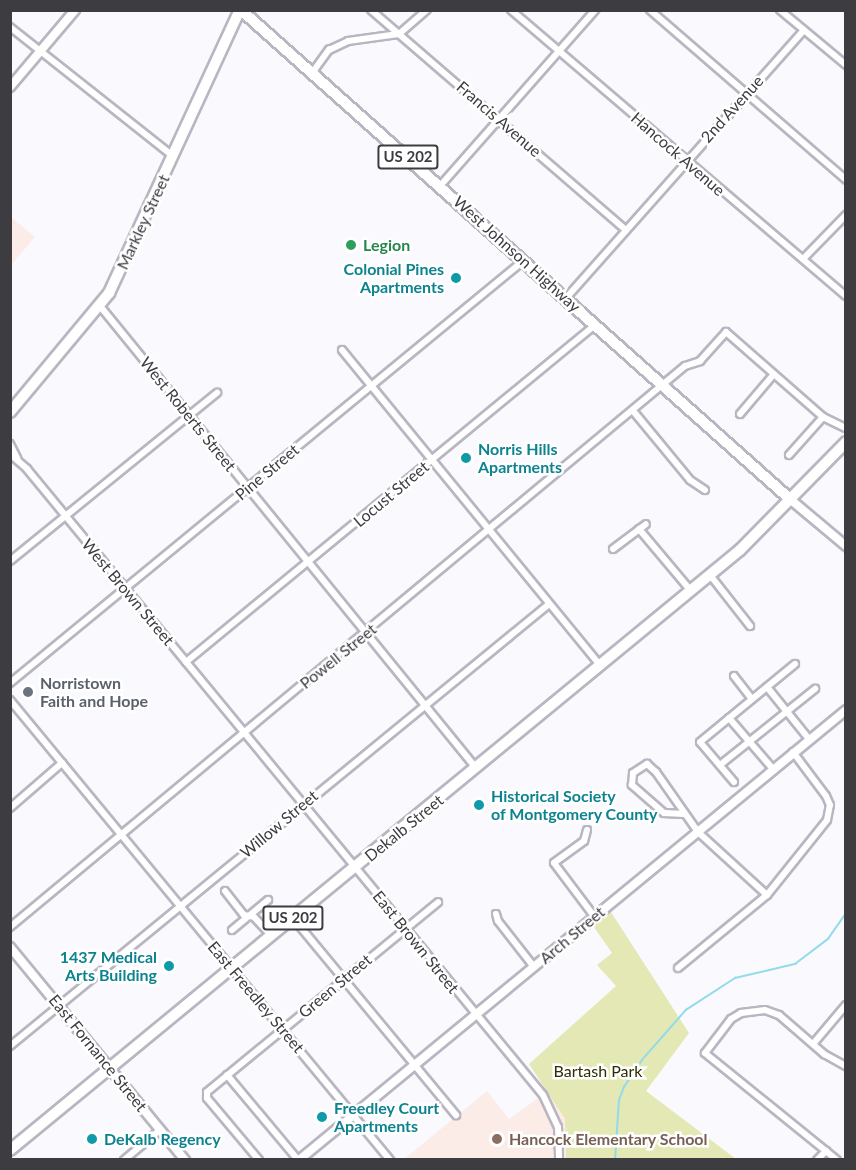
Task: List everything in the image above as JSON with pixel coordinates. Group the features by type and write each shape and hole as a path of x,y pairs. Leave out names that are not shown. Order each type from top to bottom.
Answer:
{"highway":[{"name":"West Johnson Highway","path":"240,10 523,261 567,297 595,325 791,500"},
{"name":"Markley Street","path":"10,412 100,306 173,156 240,10"},
{"name":"US 202","path":"791,500 846,442"},
{"name":"Dekalb Street","path":"10,1150 691,591 791,500"}],"street":[{"path":"10,87 75,10"},
{"name":"Francis Avenue","path":"370,10 498,117 626,230"},
{"path":"312,73 330,50 348,41 399,34 427,10"},
{"name":"Hancock Avenue","path":"511,10 685,161 846,296"},
{"path":"440,186 498,117 595,10"},
{"path":"650,10 846,180"},
{"path":"780,10 846,65"},
{"path":"10,27 42,50 173,156"},
{"name":"2nd Avenue","path":"567,297 685,161 803,31"},
{"path":"802,259 846,215"},
{"name":"Pine Street","path":"10,683 523,261"},
{"name":"West Roberts Street","path":"100,306 477,768"},
{"name":"Locust Street","path":"186,662 595,325"},
{"name":"Powell Street","path":"10,927 634,412 685,366 700,361 726,332 774,374"},
{"path":"342,350 600,665"},
{"path":"740,414 774,374 824,417 846,428"},
{"path":"10,561 217,393"},
{"path":"634,412 690,480 705,490"},
{"path":"789,455 824,417"},
{"path":"10,444 17,458"},
{"name":"West Brown Street","path":"10,454 17,458 244,733"},
{"path":"791,500 846,546"},
{"path":"613,549 646,524"},
{"path":"639,529 691,591"},
{"path":"710,574 750,626"},
{"name":"Willow Street","path":"10,1046 549,604"},
{"path":"734,782 700,742 795,664"},
{"path":"734,676 752,699"},
{"path":"767,687 809,739"},
{"path":"720,765 815,689"},
{"name":"East Freedley Street","path":"10,700 390,1160"},
{"name":"Arch Street","path":"298,1160 846,710"},
{"path":"729,718 773,769"},
{"name":"East Brown Street","path":"244,733 543,1095 558,1126 559,1160"},
{"path":"678,968 768,895 828,820 830,810 826,796 793,752"},
{"path":"10,808 62,763"},
{"path":"684,814 664,813 632,785 636,770 647,764 656,772 681,803 684,814 698,832 768,895"},
{"path":"587,830 584,841 554,863 594,916"},
{"path":"225,891 248,916 254,917 272,936"},
{"path":"232,930 268,900"},
{"name":"Green Street","path":"259,1160 206,1095 227,1075 438,902"},
{"path":"496,914 498,921 534,967"},
{"path":"293,918 456,1115"},
{"name":"East Fornance Street","path":"10,947 185,1160"},
{"path":"813,1044 846,1005"},
{"path":"837,1160 705,1053 731,1019 754,1010 779,1015 813,1044 846,1066"},
{"path":"227,1075 298,1160"},
{"path":"124,1160 160,1130"},
{"path":"817,1160 826,1151"}],"shaded area":[{"path":"11,217 35,237 11,265"},
{"name":"Hancock Elementary School","path":"487,1091 509,1119 548,1091 565,1119 566,1159 403,1160"}],"green space":[{"name":"Bartash Park","path":"607,906 689,1033 646,1091 736,1159 566,1159 565,1119 529,1064 616,986 597,965 612,953 589,920"}],"waterway":[{"path":"615,1160 619,1100 624,1087 642,1060 686,1010 735,978 795,964 828,939 846,913"}],"place":[{"name":"Legion","path":"351,245"},
{"name":"Colonial Pines Apartments","path":"456,278"},
{"name":"Norris Hills Apartments","path":"466,458"},
{"name":"Norristown Faith and Hope","path":"28,692"},
{"name":"Historical Society of Montgomery County","path":"479,805"},
{"name":"1437 Medical Arts Building","path":"169,966"},
{"name":"Freedley Court Apartments","path":"322,1117"},
{"name":"DeKalb Regency","path":"92,1139"},
{"name":"Hancock Elementary School","path":"497,1139"}]}
